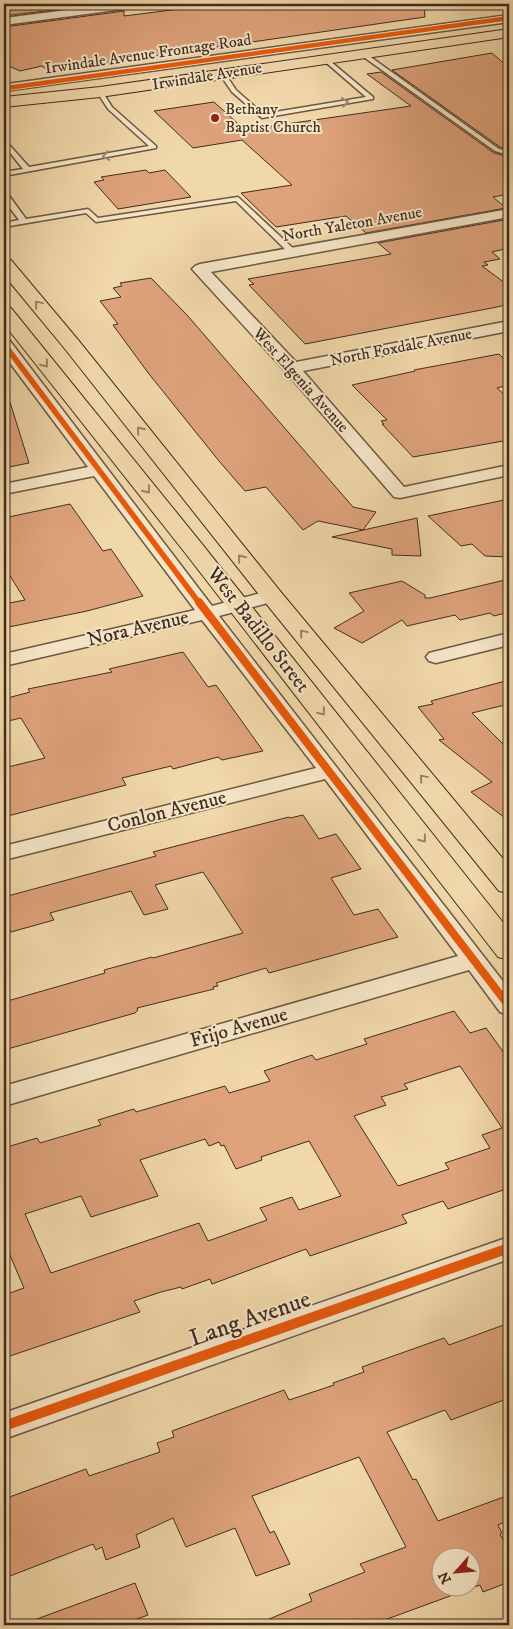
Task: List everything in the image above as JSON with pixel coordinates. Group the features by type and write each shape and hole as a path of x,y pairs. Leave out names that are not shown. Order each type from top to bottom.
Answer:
{"main road":[{"name":"Irwindale Avenue","path":"4,112 50,105 100,92 509,33"},
{"name":"Irwindale Avenue","path":"5,95 100,92"},
{"name":"West Badillo Street","path":"4,264 72,345 272,596 509,884"},
{"name":"West Badillo Street","path":"5,315 238,604 509,950"}],"street":[{"path":"4,22 139,4"},
{"name":"Irwindale Avenue Frontage Road","path":"5,95 346,40 509,18"},
{"path":"346,40 362,54"},
{"name":"North Yaleton Avenue","path":"200,269 509,213"},
{"name":"West Elgenia Avenue","path":"200,269 292,368 400,493 509,470"},
{"name":"North Foxdale Avenue","path":"292,368 509,326"},
{"path":"7,352 509,1006"},
{"path":"4,489 98,470"},
{"name":"Nora Avenue","path":"4,660 272,596"},
{"path":"436,657 509,639"},
{"name":"Conlon Avenue","path":"4,853 330,771"},
{"name":"Frijo Avenue","path":"4,1096 475,960"},
{"name":"Lang Avenue","path":"4,1426 509,1248"}],"lane":[{"path":"362,54 497,150 509,153"},
{"path":"222,73 234,91 262,116 372,98 319,59"},
{"path":"4,174 154,147 110,108 100,92"},
{"path":"4,141 27,170"},
{"path":"4,195 24,222"},
{"path":"4,225 88,211 96,220 238,199 293,252"}],"building":[{"path":"4,4 102,4 4,16"},
{"path":"219,4 424,4 425,17 65,69 63,66 46,69 42,66 20,71 4,64 4,27 124,11 124,16"},
{"path":"492,53 509,68 509,149 500,147 392,70"},
{"path":"381,72 494,153 509,157 509,194 493,197 506,208 366,233 346,216 276,227 241,193 292,185 242,140 193,148 154,111 214,102 245,130 411,106 367,74"},
{"path":"146,170 149,173 165,170 191,197 118,209 94,182 104,180 101,177"},
{"path":"509,219 509,248 492,252 500,259 484,262 488,265 482,266 509,286 509,304 305,344 249,285 254,284 248,279 391,254 378,243"},
{"path":"151,278 187,315 353,507 376,512 363,530 318,521 303,530 266,487 245,491 219,461 149,374 113,325 118,324 100,301 121,297 113,288 122,286 120,283"},
{"path":"499,354 509,364 509,385 497,388 509,399 509,440 413,457 382,424 384,424 381,421 387,420 352,385 414,370"},
{"path":"4,399 9,399 29,463 4,468"},
{"path":"509,499 509,557 485,556 472,544 461,546 428,516"},
{"path":"70,504 103,551 111,549 143,596 87,611 4,628 4,604 25,600 4,566 4,518"},
{"path":"417,518 421,556 392,555 392,549 332,537"},
{"path":"509,579 509,612 494,616 490,613 460,620 455,615 407,626 402,620 362,643 334,628 364,611 349,593 402,581 425,595 425,598 430,598"},
{"path":"183,652 208,687 216,685 263,751 222,760 218,757 173,769 171,766 122,778 126,785 4,817 4,768 45,758 21,718 4,722 4,699 30,692 28,689 112,672 109,669"},
{"path":"509,680 509,704 472,713 509,750 509,821 471,792 492,782 439,740 444,739 418,707 433,704 431,701"},
{"path":"303,815 319,839 336,834 361,869 331,878 354,915 378,909 398,937 269,973 266,968 216,983 218,986 213,987 214,989 137,1008 138,1010 135,1013 4,1050 4,1002 105,973 104,970 243,933 203,872 155,885 168,909 144,915 131,891 50,913 54,920 11,932 4,917 4,897 156,856 153,852"},
{"path":"454,1011 470,1033 486,1028 509,1060 509,1188 448,1209 443,1201 402,1215 407,1223 310,1256 306,1249 212,1284 210,1279 182,1289 181,1287 161,1292 134,1301 140,1312 4,1358 4,1295 24,1288 4,1241 4,1148 37,1138 40,1143 101,1125 98,1120 134,1109 136,1112 225,1086 229,1093 270,1081 264,1071 312,1055 316,1060 367,1044 364,1039","holes":["460,1066 502,1128 482,1135 490,1148 445,1163 449,1169 398,1186 354,1116 386,1105 381,1097 408,1089 404,1084","205,1139 209,1146 219,1142 221,1146 224,1145 236,1169 262,1160 261,1157 309,1141 341,1196 299,1210 292,1197 260,1208 267,1220 208,1241 199,1223 51,1273 25,1214 81,1196 91,1217 158,1196 140,1160"]},
{"path":"509,1323 509,1398 451,1420 445,1410 387,1432 413,1480 416,1479 438,1521 509,1495 509,1520 498,1525 502,1533 500,1534 509,1551 509,1582 483,1592 480,1585 480,1546 430,1546 430,1596 450,1596 371,1625 359,1625 356,1619 339,1625 255,1625 312,1601 309,1594 365,1572 360,1564 406,1547 359,1457 252,1496 270,1533 274,1531 290,1564 256,1576 235,1528 186,1547 173,1518 136,1535 140,1547 106,1560 102,1547 96,1550 93,1544 10,1576 4,1560 4,1499 86,1469 89,1476 160,1452 157,1443 174,1437 172,1431 284,1390 289,1400 334,1385 333,1383 364,1372 362,1367 444,1338 449,1345"},
{"path":"135,1583 148,1615 121,1625 27,1625 26,1623"}],"cycle path":[{"path":"7,88 509,18"},
{"path":"4,344 207,613 509,1006"},
{"path":"4,1426 509,1248"}],"place":[{"name":"Bethany Baptist Church","path":"215,118"}]}
